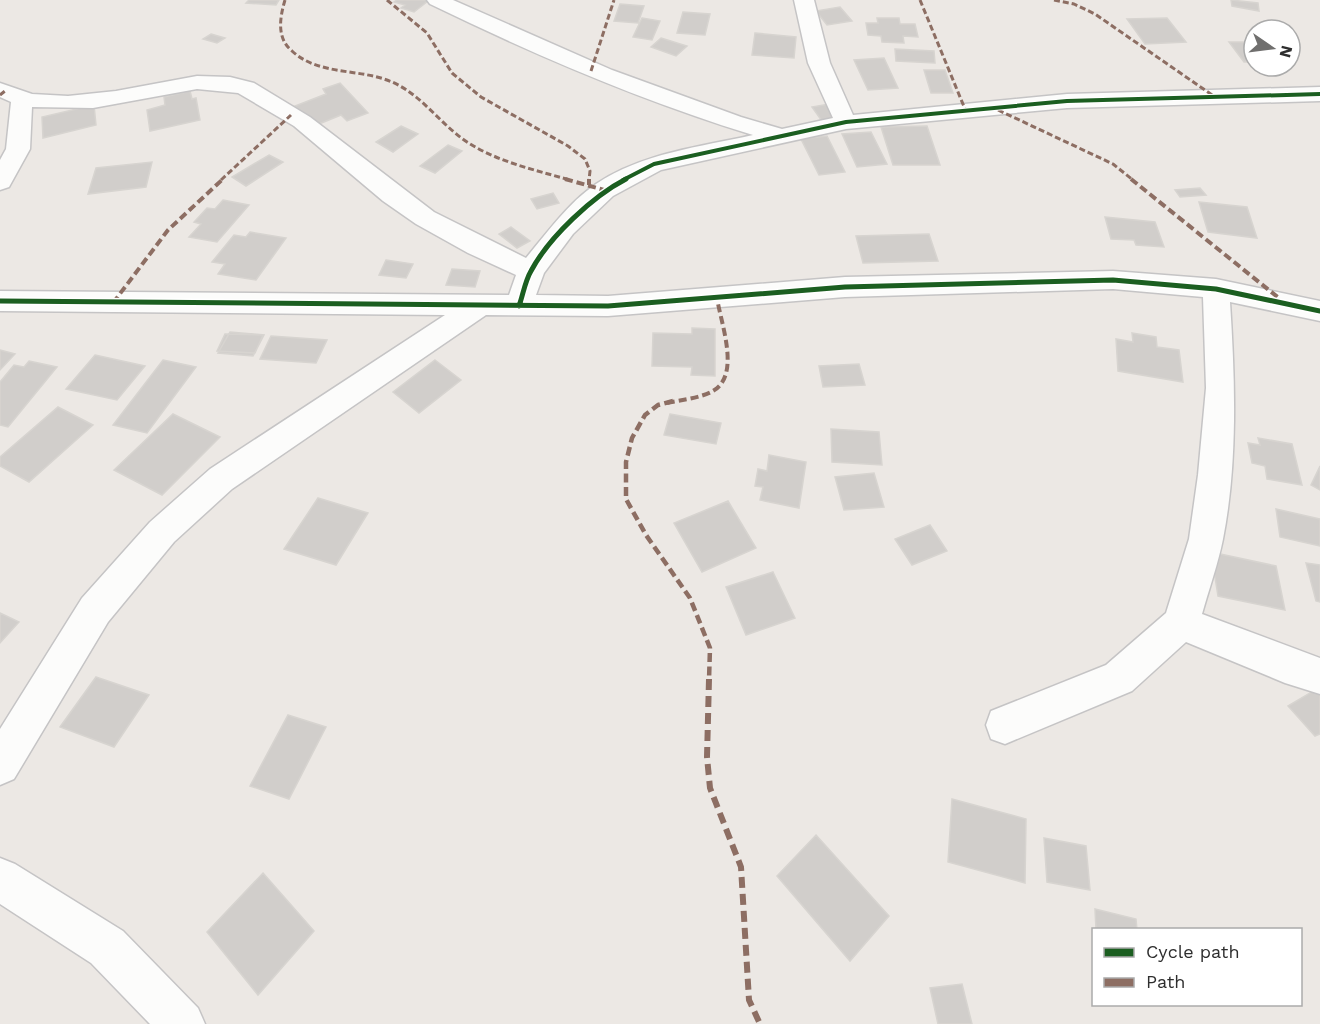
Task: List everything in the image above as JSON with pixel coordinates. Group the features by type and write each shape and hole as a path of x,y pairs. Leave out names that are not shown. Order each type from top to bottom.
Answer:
{"street":[{"path":"436,0 591,71 717,118 782,136"},
{"path":"804,0 814,51 825,83 846,122"},
{"path":"0,90 22,98 45,102 116,98 208,82 245,88 291,115 393,196 455,238 531,271"},
{"path":"519,306 531,271 564,228 604,190 654,164 846,122 1067,101 1320,94"},
{"path":"0,182 18,149 22,98"},
{"path":"0,301 608,306 845,287 1113,280 1216,289 1320,311"},
{"path":"1005,725 1119,678 1180,623 1206,539 1214,474 1221,388 1216,289"},
{"path":"0,765 95,610 162,532 221,479 482,304"},
{"path":"1180,623 1285,665 1320,676"},
{"path":"0,879 106,947 182,1024"}],"building":[{"path":"249,0 279,0 276,5 246,3"},
{"path":"397,0 428,1 414,12 401,8 405,5 394,2"},
{"path":"1231,0 1258,3 1259,11 1232,6"},
{"path":"620,4 644,6 638,23 614,21"},
{"path":"840,7 852,21 827,25 816,11"},
{"path":"683,12 710,14 705,35 677,33"},
{"path":"642,18 660,21 652,40 633,37"},
{"path":"877,18 899,18 900,24 915,24 918,37 903,36 904,43 882,42 881,36 868,35 866,23 878,23"},
{"path":"1167,18 1186,42 1145,44 1127,19"},
{"path":"755,33 796,37 794,58 752,55"},
{"path":"211,34 225,38 217,43 203,39"},
{"path":"661,38 687,46 676,56 651,47"},
{"path":"1229,42 1242,42 1242,59"},
{"path":"895,49 934,51 935,63 896,61"},
{"path":"884,58 898,88 868,90 854,60"},
{"path":"924,70 945,70 953,93 931,93"},
{"path":"340,83 368,113 347,121 341,115 314,126 295,106 326,94 323,89"},
{"path":"190,91 192,99 196,98 200,120 150,131 147,110 165,105 164,97"},
{"path":"829,104 842,120 824,124 812,107"},
{"path":"94,105 96,125 43,138 42,117"},
{"path":"401,126 418,134 393,152 376,142"},
{"path":"927,126 940,165 893,165 881,127"},
{"path":"871,132 887,164 857,167 842,134"},
{"path":"827,136 845,172 819,175 801,139"},
{"path":"448,145 462,151 435,173 420,166"},
{"path":"269,155 283,162 246,186 232,177"},
{"path":"152,162 146,187 88,194 96,168"},
{"path":"1200,188 1206,195 1180,197 1175,190"},
{"path":"553,193 559,203 537,209 531,199"},
{"path":"223,200 249,205 217,242 189,237 201,224 194,222 207,208 215,209"},
{"path":"1199,202 1247,207 1257,238 1208,232"},
{"path":"1105,217 1155,222 1164,247 1136,245 1134,240 1111,239"},
{"path":"511,227 530,241 517,248 499,234"},
{"path":"250,232 286,238 256,280 218,274 225,264 212,262 234,235 246,237"},
{"path":"929,234 938,261 863,263 856,236"},
{"path":"386,260 413,264 406,278 379,275"},
{"path":"452,269 480,271 475,287 446,285"},
{"path":"692,328 715,329 715,376 691,375 692,367 652,366 653,333 692,334"},
{"path":"230,332 264,335 253,356 218,353"},
{"path":"1132,333 1156,337 1157,347 1179,350 1183,382 1118,371 1116,339 1133,342"},
{"path":"225,334 263,335 255,353 217,351"},
{"path":"271,336 327,340 316,363 260,359"},
{"path":"0,350 15,354 0,370"},
{"path":"95,355 145,366 117,400 66,389"},
{"path":"163,360 196,367 147,433 113,425"},
{"path":"435,360 461,380 419,413 393,392"},
{"path":"29,361 57,367 8,427 0,425 0,382 14,365 24,367"},
{"path":"859,364 865,385 823,387 819,366"},
{"path":"58,407 93,425 29,482 0,466 0,457"},
{"path":"173,414 220,437 162,495 114,470"},
{"path":"670,414 721,423 716,444 664,435"},
{"path":"831,429 879,432 882,465 832,462"},
{"path":"1258,438 1292,444 1302,485 1267,479 1265,466 1252,463 1248,443 1260,445"},
{"path":"769,455 806,462 799,508 760,500 763,487 755,486 758,469 767,471"},
{"path":"1320,466 1320,490 1311,485"},
{"path":"874,473 884,507 844,510 835,477"},
{"path":"318,498 368,513 336,565 284,549"},
{"path":"728,501 756,548 702,572 674,523"},
{"path":"1276,509 1320,519 1320,546 1280,537"},
{"path":"930,525 947,551 912,565 895,539"},
{"path":"1211,552 1276,566 1285,610 1218,596"},
{"path":"1306,563 1320,565 1320,602 1316,601"},
{"path":"773,572 795,618 746,635 726,587"},
{"path":"0,613 19,622 0,643"},
{"path":"96,677 149,695 114,747 60,727"},
{"path":"1320,687 1320,734 1315,736 1288,706"},
{"path":"288,715 326,727 289,799 250,786"},
{"path":"952,799 1026,819 1025,883 948,862"},
{"path":"816,835 889,916 850,961 777,876"},
{"path":"1044,838 1086,846 1090,890 1047,882"},
{"path":"263,873 314,931 258,995 207,932"},
{"path":"1095,909 1136,919 1137,928 1096,928"},
{"path":"962,984 972,1024 938,1024 930,988"}],"marked path":[{"path":"285,0 280,20 281,33 286,45 302,59 326,68 391,82 414,96 466,141 478,148 524,167 604,190"},
{"path":"387,0 427,33 452,73 481,97 568,146 585,159 590,171 589,185"},
{"path":"591,71 614,0"},
{"path":"920,0 965,109"},
{"path":"1054,0 1074,4 1095,14 1215,97"},
{"path":"0,95 5,91"},
{"path":"998,110 1113,164 1280,299"},
{"path":"113,303 168,230 291,115"},
{"path":"717,298 728,366 724,381 712,392 658,405 645,415 632,438 626,462 626,499 646,535 690,598 710,648 707,757 710,788 741,867 749,1000 760,1024"}],"cycle path":[{"path":"519,306 531,271 564,228 604,190 654,164 846,122 1067,101 1320,94"},
{"path":"0,301 608,306 845,287 1113,280 1216,289 1320,311"}]}
